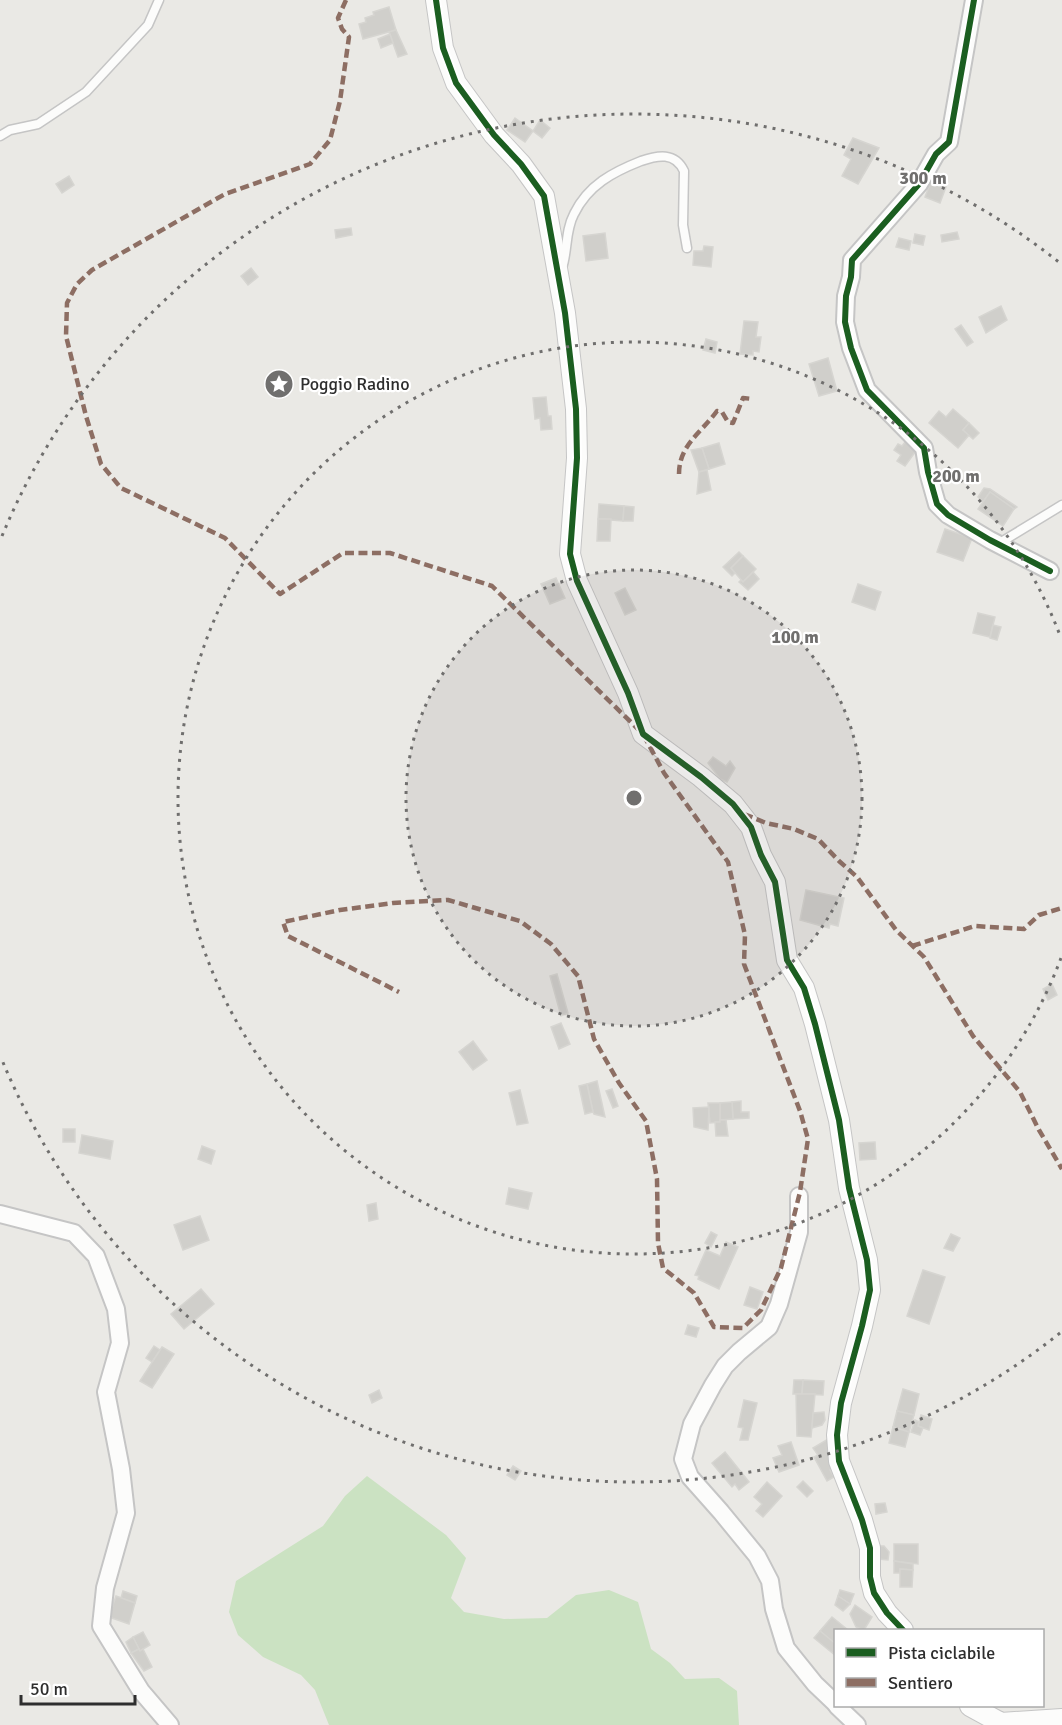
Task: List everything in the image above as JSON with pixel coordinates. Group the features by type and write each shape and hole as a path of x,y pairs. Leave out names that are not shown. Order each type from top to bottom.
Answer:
{"street":[{"path":"436,0 443,48 456,83 494,135 521,164 544,196 565,313 576,409 577,458 570,554 577,581 628,693 643,734 725,797 751,827 761,855 775,882 787,960 804,988 840,1120 849,1188 867,1260 870,1290 841,1403 837,1435 839,1461 862,1520 870,1548 870,1577 874,1593 887,1613 902,1629"},
{"path":"974,0 950,142 936,154 919,184 852,260 851,277 846,296 845,322 851,348 867,390 924,448 937,504 948,515 1050,571"},
{"path":"799,1196 799,1232 779,1304 769,1327 725,1366 712,1385 692,1424 683,1459 690,1477 757,1556 770,1581 774,1609 786,1648 815,1684 834,1703"},
{"path":"0,1214 74,1233 96,1256 116,1309 120,1343 106,1392 121,1469 126,1513 105,1588 101,1626 141,1691 170,1725"},
{"path":"838,1707 857,1725"},
{"path":"972,1707 1001,1723 1062,1719"}],"lane":[{"path":"0,136 10,130 38,124 86,92 148,25 159,0"},
{"path":"558,276 565,259 568,227 574,212 587,195 614,172 654,156 669,156 681,163 684,171 683,225 687,248"},
{"path":"998,544 1062,505"}],"green space":[{"path":"367,1476 446,1535 466,1558 451,1598 464,1612 504,1619 547,1618 576,1595 609,1590 638,1602 651,1649 670,1663 685,1679 719,1678 737,1691 739,1725 329,1725 315,1690 301,1675 263,1657 238,1635 229,1612 236,1581 323,1526 345,1496"}],"building":[{"path":"389,7 396,30 363,39 359,24 366,22 365,18 374,15 373,12"},
{"path":"396,30 407,54 398,57 389,32"},
{"path":"390,34 393,43 381,48 378,39"},
{"path":"515,118 533,131 525,142 507,130"},
{"path":"540,120 550,128 542,138 533,131"},
{"path":"853,138 879,148 858,184 842,176 851,159 844,155"},
{"path":"69,176 74,185 62,193 56,184"},
{"path":"931,181 946,187 940,203 925,197"},
{"path":"351,228 352,235 336,238 335,230"},
{"path":"957,232 959,239 942,242 941,235"},
{"path":"605,233 608,258 586,261 583,236"},
{"path":"915,234 925,236 923,245 913,243"},
{"path":"899,238 911,241 909,250 896,247"},
{"path":"704,246 713,247 711,267 693,265 694,251 703,251"},
{"path":"251,268 258,277 248,285 241,276"},
{"path":"1001,306 1007,320 986,333 979,317"},
{"path":"744,321 758,322 756,337 761,337 759,352 753,351 753,355 740,354"},
{"path":"961,325 973,342 967,346 955,329"},
{"path":"706,339 717,342 715,353 703,350"},
{"path":"828,358 837,391 819,396 809,364"},
{"path":"546,397 552,429 541,430 540,418 535,419 533,398"},
{"path":"953,409 969,423 963,430 969,435 958,448 929,423 939,411 946,417"},
{"path":"969,423 979,433 973,439 963,430"},
{"path":"905,442 916,451 905,466 897,461 901,455 894,450 898,444 902,446"},
{"path":"719,443 725,464 709,469 702,448"},
{"path":"702,448 709,469 699,472 691,450"},
{"path":"707,470 711,490 697,494 699,472"},
{"path":"984,488 990,489 1017,507 1014,509 990,492 983,502 978,497"},
{"path":"990,492 1014,509 1003,526 978,509"},
{"path":"599,504 624,506 623,521 598,519"},
{"path":"624,506 634,507 633,521 623,521"},
{"path":"598,519 611,519 610,541 597,541"},
{"path":"945,529 972,538 963,561 937,552"},
{"path":"739,552 743,556 731,568 735,573 732,576 723,567"},
{"path":"743,556 756,569 743,582 731,568"},
{"path":"753,572 759,579 748,590 739,582 741,580 743,582"},
{"path":"556,578 565,598 550,604 541,584"},
{"path":"858,584 881,592 875,610 852,602"},
{"path":"625,588 636,610 625,615 615,593"},
{"path":"978,613 995,617 990,637 973,633"},
{"path":"993,625 1001,627 997,640 990,638"},
{"path":"713,757 726,766 730,761 735,768 727,782 720,779 708,763"},
{"path":"806,890 844,898 838,926 830,924 829,928 800,920"},
{"path":"557,974 568,1013 561,1016 550,976"},
{"path":"1052,984 1057,995 1048,1000 1043,989"},
{"path":"561,1023 570,1044 559,1049 551,1027"},
{"path":"473,1041 487,1060 473,1070 459,1052"},
{"path":"597,1081 605,1117 593,1112 587,1084"},
{"path":"587,1084 593,1112 585,1114 579,1086"},
{"path":"612,1089 618,1106 613,1108 606,1091"},
{"path":"520,1090 528,1123 517,1125 509,1093"},
{"path":"741,1101 741,1112 749,1112 749,1118 733,1119 732,1102"},
{"path":"732,1102 733,1119 720,1120 720,1103"},
{"path":"708,1103 720,1103 720,1122 710,1123"},
{"path":"709,1107 708,1130 694,1127 693,1108"},
{"path":"720,1120 726,1120 728,1136 716,1136 715,1122 720,1122"},
{"path":"63,1129 75,1129 75,1142 63,1142"},
{"path":"82,1135 113,1141 110,1159 79,1153"},
{"path":"875,1142 876,1159 860,1160 859,1143"},
{"path":"202,1146 215,1151 211,1164 198,1159"},
{"path":"509,1188 532,1193 528,1209 506,1204"},
{"path":"376,1203 378,1219 369,1221 367,1205"},
{"path":"200,1216 209,1240 183,1250 174,1225"},
{"path":"711,1232 717,1235 711,1247 705,1243"},
{"path":"951,1234 960,1238 953,1251 944,1248"},
{"path":"726,1242 738,1247 719,1289 698,1279 699,1276 695,1275 706,1250 720,1256"},
{"path":"923,1270 945,1277 929,1324 907,1316"},
{"path":"750,1287 763,1292 757,1309 744,1305"},
{"path":"201,1289 214,1304 184,1329 171,1314"},
{"path":"688,1325 699,1328 696,1337 685,1334"},
{"path":"154,1346 160,1350 152,1362 146,1358"},
{"path":"162,1347 174,1354 152,1388 140,1381"},
{"path":"794,1380 803,1380 802,1394 793,1394"},
{"path":"803,1380 824,1381 823,1395 802,1394"},
{"path":"903,1389 919,1394 914,1415 897,1411"},
{"path":"379,1390 382,1398 372,1403 369,1395"},
{"path":"796,1394 815,1394 811,1437 797,1436"},
{"path":"744,1400 757,1403 748,1440 740,1440 743,1428 738,1427"},
{"path":"897,1411 914,1415 909,1432 893,1427"},
{"path":"824,1412 825,1420 822,1425 812,1428 813,1413"},
{"path":"921,1415 932,1419 929,1430 918,1426"},
{"path":"915,1420 919,1422 918,1426 923,1428 920,1435 911,1432"},
{"path":"893,1427 909,1432 905,1447 889,1443"},
{"path":"828,1439 837,1466 830,1470 834,1477 827,1481 814,1457 818,1455 813,1448"},
{"path":"791,1442 799,1465 779,1472 773,1458 782,1455 778,1446"},
{"path":"725,1452 749,1482 739,1490 735,1484 732,1487 712,1463"},
{"path":"513,1466 521,1471 515,1480 507,1475"},
{"path":"803,1481 813,1491 807,1497 797,1487"},
{"path":"767,1482 782,1496 763,1517 756,1511 762,1504 754,1497"},
{"path":"885,1503 887,1512 876,1514 875,1504"},
{"path":"894,1544 918,1544 918,1564 894,1561"},
{"path":"876,1546 884,1546 889,1552 888,1560 878,1559"},
{"path":"894,1561 913,1564 913,1570 900,1569 900,1573 894,1573"},
{"path":"900,1569 913,1570 912,1587 900,1587"},
{"path":"840,1590 854,1594 850,1604 838,1596"},
{"path":"123,1591 137,1596 135,1603 121,1598"},
{"path":"116,1596 135,1603 129,1624 109,1617"},
{"path":"838,1596 850,1604 843,1611 835,1605"},
{"path":"855,1605 872,1617 865,1629 861,1629 856,1627 850,1614"},
{"path":"832,1617 847,1629 834,1629 834,1643 820,1631"},
{"path":"820,1631 834,1642 834,1654 814,1638"},
{"path":"143,1632 150,1645 140,1651 133,1637"},
{"path":"133,1637 139,1649 131,1653 126,1642"},
{"path":"139,1649 140,1651 143,1649 152,1667 144,1671 131,1653"}],"marked path":[{"path":"346,0 338,18 342,29 349,37 340,101 330,140 310,164 225,194 92,270 77,284 67,303 66,336 86,416 101,464 121,488 225,538 280,594 343,553 390,553 492,586 643,734 664,773 728,862 745,935 744,964 800,1111 808,1139 800,1192 781,1268 761,1310 743,1328 714,1327 694,1293 663,1268 658,1243 657,1179 646,1121 619,1083 594,1039 578,976 551,944 520,921 448,900 393,903 340,910 283,922 288,936 399,992"},
{"path":"679,474 680,464 687,447 717,411 722,412 728,422 733,423 743,398 753,399"},
{"path":"744,814 818,839 857,877 896,930 924,957 973,1036 1020,1092 1062,1169"},
{"path":"912,946 975,926 1024,929 1039,915 1062,908"}],"cycle path":[{"path":"436,0 443,48 456,83 494,135 521,164 544,196 565,313 576,409 577,458 570,554 577,581 628,693 643,734 733,804 751,827 761,855 775,882 787,960 804,988 815,1024 839,1120 849,1188 867,1260 870,1290 841,1403 837,1435 839,1461 862,1520 870,1548 870,1577 874,1593 887,1613 902,1629"},
{"path":"974,0 949,142 936,154 919,184 852,260 851,277 846,296 845,322 851,348 867,390 924,448 937,504 948,515 990,540 1050,571"}],"place":[{"name":"Poggio Radino","path":"279,384"}]}
